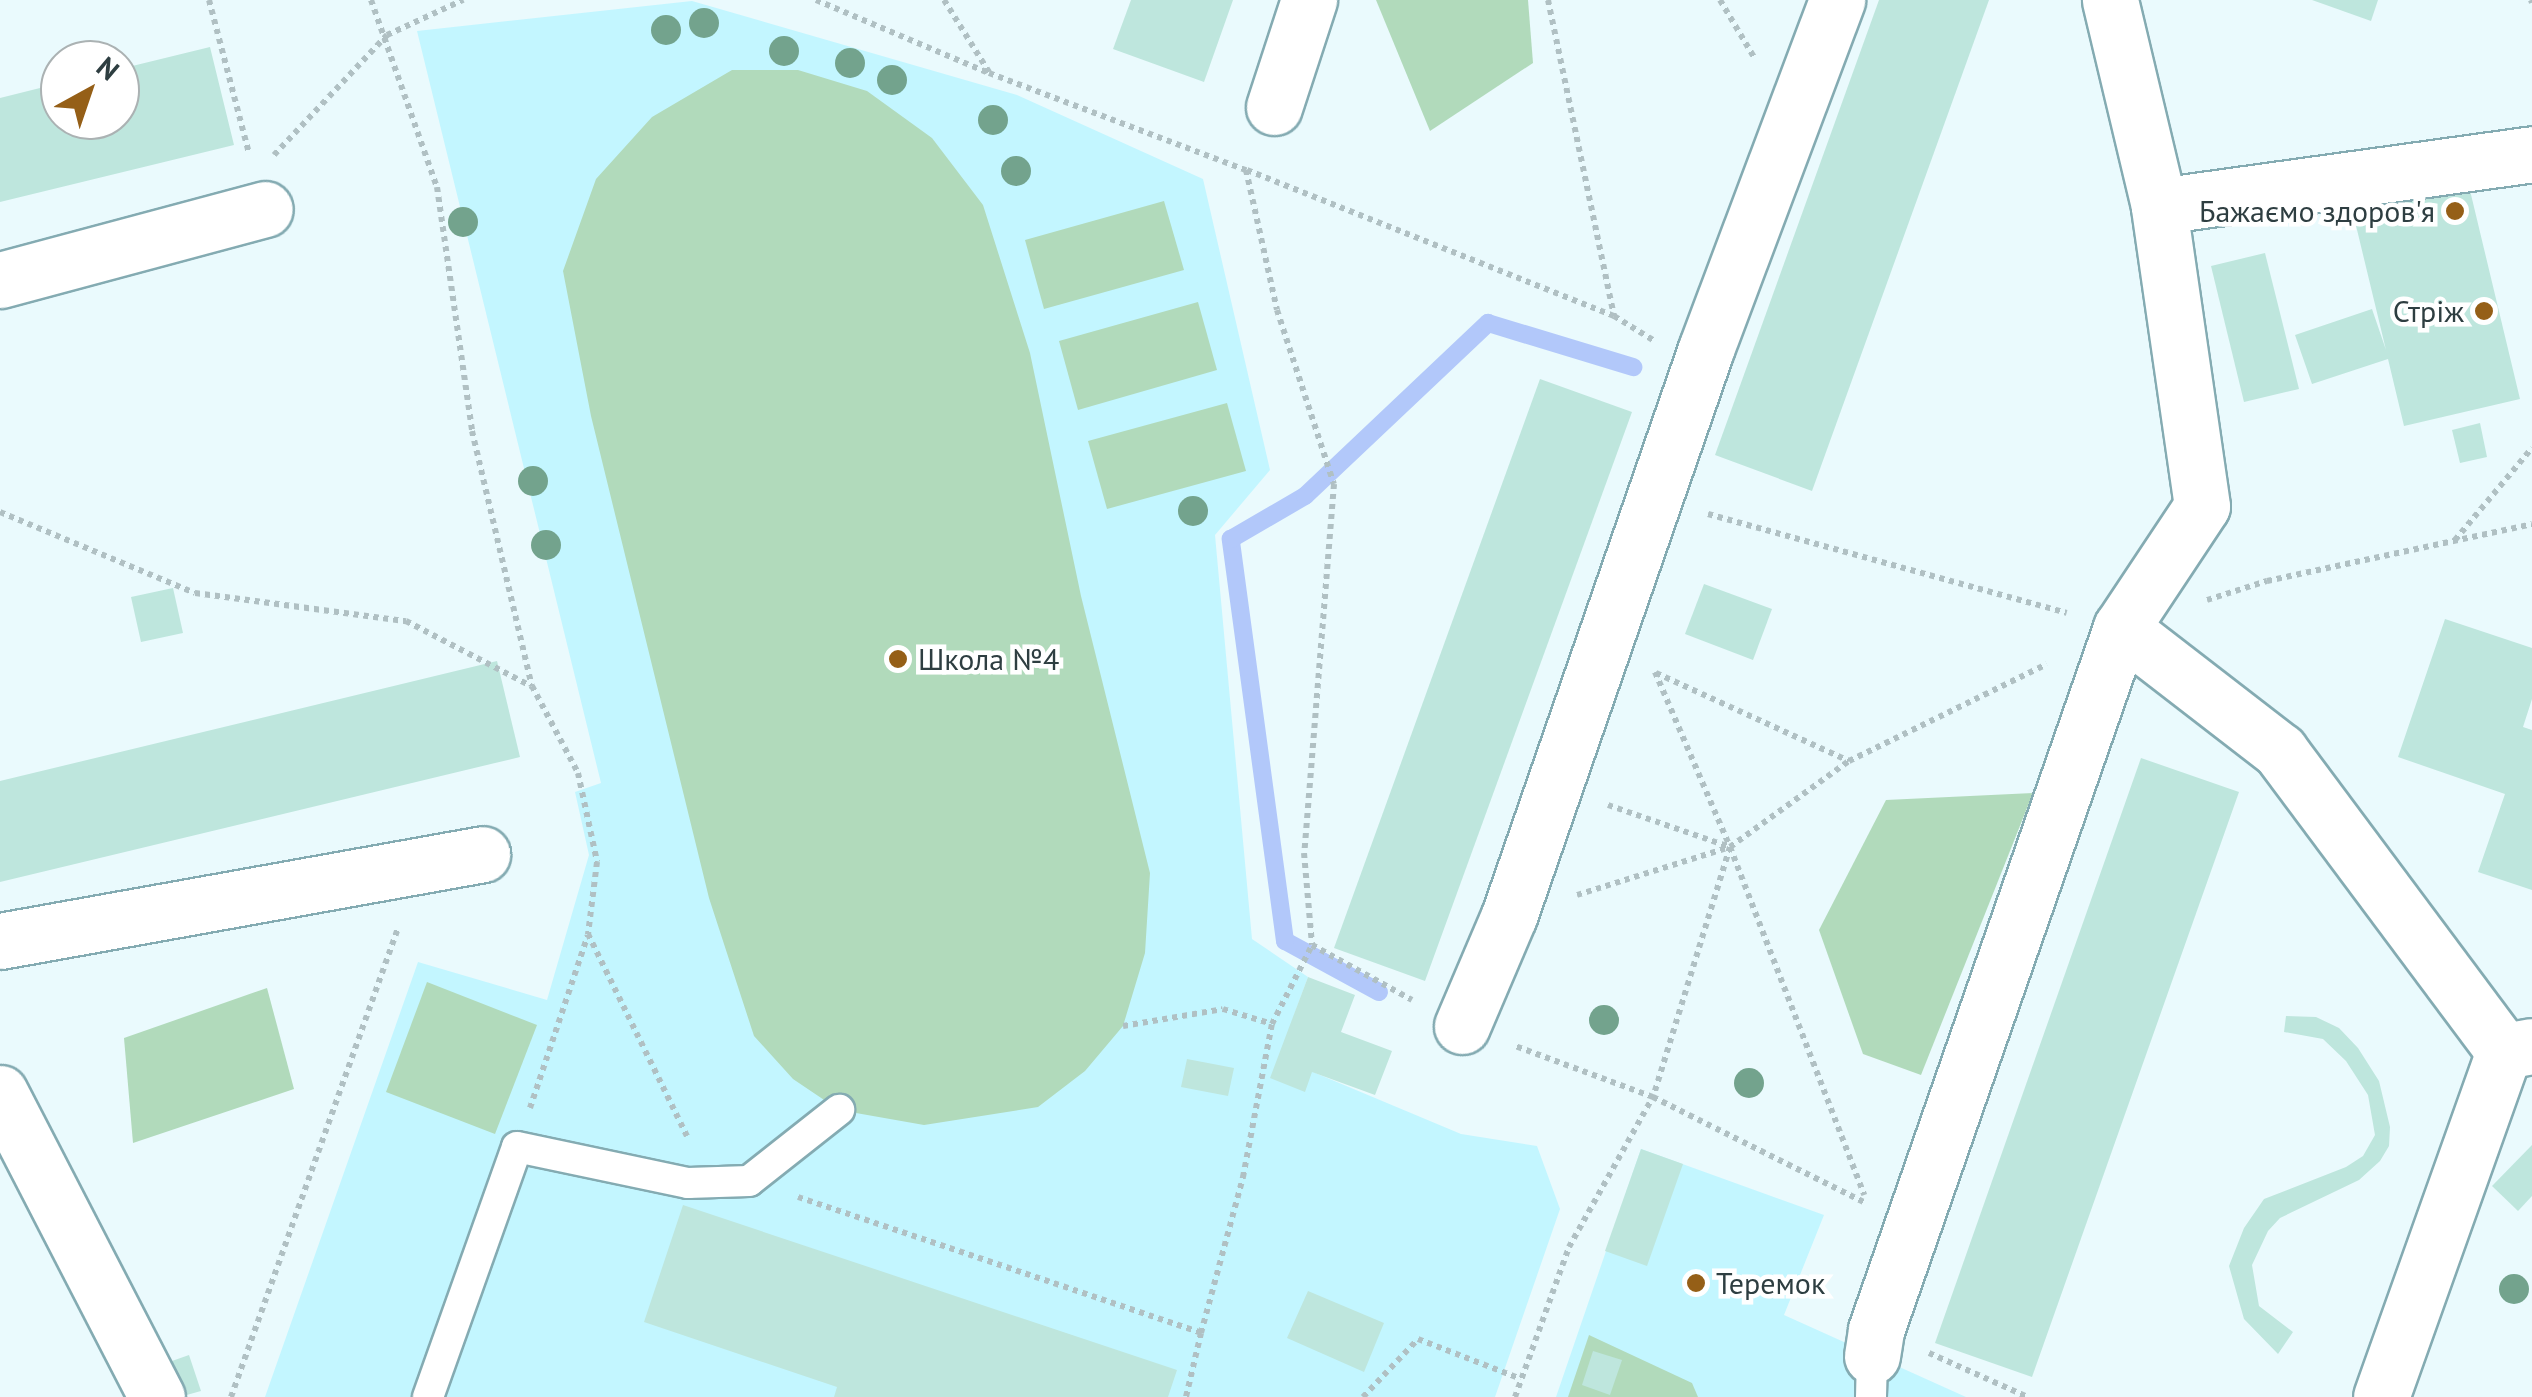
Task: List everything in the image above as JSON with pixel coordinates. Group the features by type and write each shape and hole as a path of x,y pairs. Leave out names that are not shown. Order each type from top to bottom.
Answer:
{"street":[{"path":"1274,106 1309,0"},
{"path":"1462,1026 1509,916 1699,369 1837,0"},
{"path":"1873,1361 2121,628 2202,506 2159,206 2110,0"},
{"path":"2159,206 2532,154"},
{"path":"0,280 245,201"},
{"path":"2121,628 2280,751 2518,1049 2380,1397"},
{"path":"0,941 482,854"},
{"path":"0,1093 156,1397"}],"lane":[{"path":"428,1397 517,1147 688,1183 749,1181 839,1110"}],"path":[{"path":"210,0 245,201"},
{"path":"371,0 437,188 472,432 532,686 578,773 597,862 588,934 517,1147"},
{"path":"245,201 386,36 463,0"},
{"path":"816,0 990,73 1614,316 1699,369"},
{"path":"944,0 990,73"},
{"path":"1548,0 1614,316"},
{"path":"1186,1397 1242,1178 1272,1024 1312,945 1304,853 1334,484 1277,310 1246,170"},
{"path":"2454,541 2532,448"},
{"path":"1654,499 2121,628"},
{"path":"0,512 196,593 406,621 532,686"},
{"path":"2267,581 2532,524"},
{"path":"1623,586 1730,848 1871,1216"},
{"path":"1509,916 1730,848 1849,761 2121,628"},
{"path":"1655,672 1849,761"},
{"path":"1556,787 1730,848"},
{"path":"1514,1397 1570,1247 1653,1097 1730,848"},
{"path":"231,1397 420,864"},
{"path":"588,934 698,1157 749,1181 1200,1333"},
{"path":"1312,945 1462,1026 1653,1097 1867,1204"},
{"path":"1123,1026 1222,1009 1272,1024"},
{"path":"1362,1397 1418,1340 1521,1379"},
{"path":"1873,1361 2028,1397"}],"shaded area":[{"name":"Школа №4","path":"692,1 1017,95 1203,179 1270,470 1215,535 1252,939 1308,977 1294,1015 1313,1072 1461,1134 1537,1146 1560,1209 1495,1397 265,1397 418,962 547,1000 589,855 575,792 601,783 417,31"},
{"name":"Теремок","path":"1641,1149 1824,1215 1784,1315 1966,1397 1556,1397"}],"green space":[{"path":"1376,0 1528,0 1533,63 1430,131"},
{"path":"732,70 798,70 867,91 932,138 983,205 1030,353 1081,596 1150,873 1145,953 1123,1026 1085,1071 1038,1107 924,1125 839,1110 793,1079 754,1036 709,898 591,416 563,271 596,179 652,117"},
{"path":"1164,201 1184,270 1044,309 1025,240"},
{"path":"1198,302 1217,370 1078,410 1059,341"},
{"path":"1227,403 1246,471 1107,509 1088,441"},
{"path":"2033,793 1921,1075 1863,1054 1819,930 1886,800"},
{"path":"427,982 537,1025 495,1134 386,1092"},
{"path":"267,988 294,1089 133,1143 124,1038"},
{"path":"1589,1335 1692,1383 1698,1397 1568,1397"}],"building":[{"path":"1131,0 1233,0 1204,82 1113,49"},
{"path":"1879,0 1989,0 1812,491 1715,455"},
{"path":"2312,0 2378,0 2371,21"},
{"path":"210,47 234,145 0,202 0,98 40,88 40,140 140,140 140,64"},
{"path":"2468,182 2520,399 2404,426 2388,359 2312,384 2295,335 2372,309 2386,350 2352,209"},
{"path":"2265,253 2299,389 2244,402 2211,266"},
{"path":"1540,379 1632,412 1425,981 1334,948"},
{"path":"2480,423 2487,457 2460,463 2452,430"},
{"path":"1704,584 1772,609 1753,660 1685,634"},
{"path":"173,588 183,633 141,642 131,597"},
{"path":"2445,619 2532,648 2532,699 2523,727 2532,730 2532,890 2478,872 2505,794 2398,757"},
{"path":"497,661 520,757 0,882 0,781"},
{"path":"2141,758 2239,792 2032,1377 1935,1343"},
{"path":"1308,977 1355,995 1341,1032 1392,1051 1375,1095 1312,1072 1305,1092 1270,1078"},
{"path":"2286,1016 2316,1017 2339,1028 2358,1048 2379,1081 2390,1127 2389,1146 2380,1161 2359,1180 2280,1218 2268,1231 2252,1265 2259,1306 2293,1332 2278,1354 2244,1319 2229,1266 2244,1228 2264,1199 2346,1167 2363,1156 2375,1135 2368,1095 2346,1061 2323,1039 2284,1032"},
{"path":"1187,1059 1234,1068 1228,1096 1181,1087"},
{"path":"2532,1145 2532,1196 2518,1211 2492,1186"},
{"path":"1641,1149 1683,1164 1647,1266 1605,1251"},
{"path":"683,1205 1177,1370 1168,1397 834,1397 837,1387 644,1322"},
{"path":"1308,1291 1384,1323 1364,1372 1287,1338"},
{"path":"1593,1351 1622,1360 1610,1395 1582,1385"},
{"path":"189,1355 201,1391 183,1396 172,1361"}],"waterway":[{"path":"1379,992 1285,941 1231,539 1305,496 1488,323 1633,367"}],"place":[{"name":"Бажаємо здоров'я","path":"2455,211"},
{"name":"Стріж","path":"2484,311"},
{"name":"Школа №4","path":"898,659"},
{"name":"Теремок","path":"1696,1283"}]}
